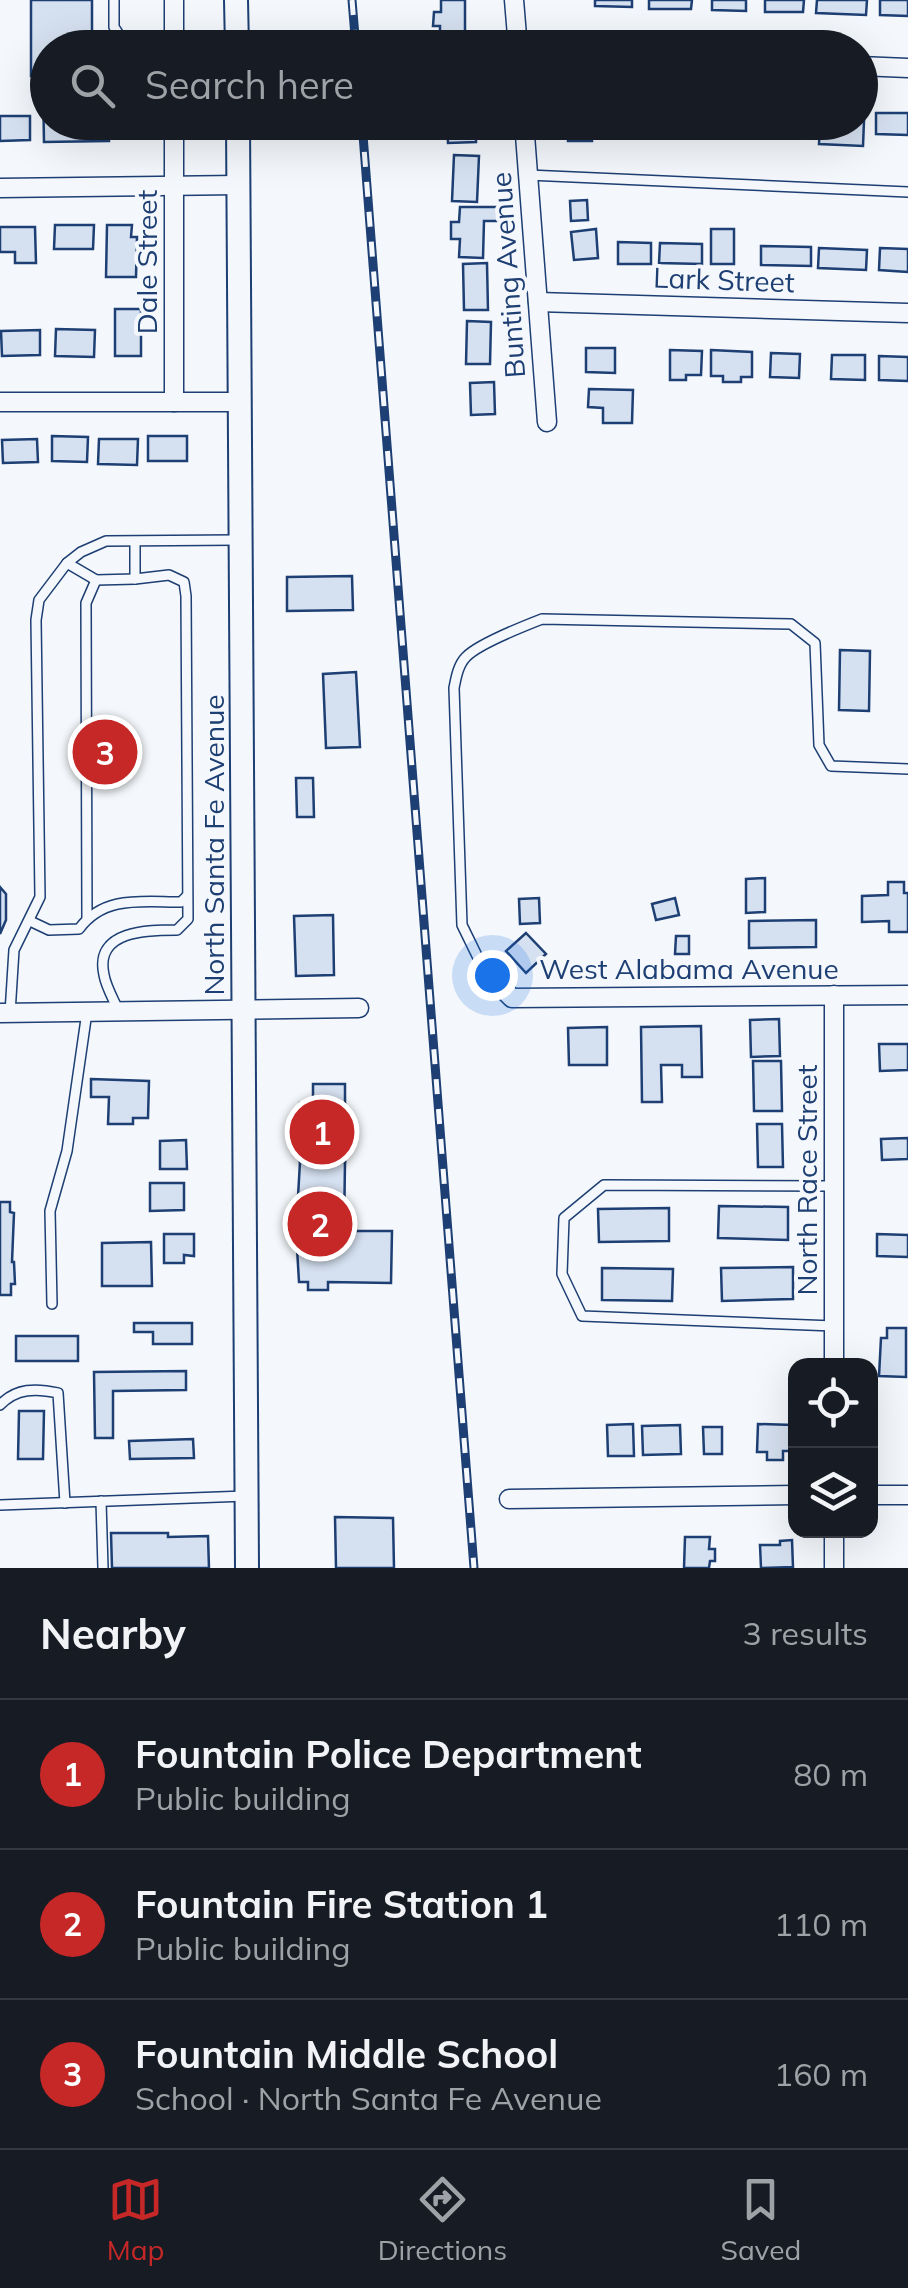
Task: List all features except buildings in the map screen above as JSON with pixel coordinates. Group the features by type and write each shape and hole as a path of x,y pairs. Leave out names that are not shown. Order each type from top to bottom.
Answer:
{"main road":[{"path":"236,0 237,30"},
{"name":"North Santa Fe Avenue","path":"238,140 247,1568"}],"street":[{"path":"174,0 174,30"},
{"path":"514,0 516,30"},
{"path":"878,67 908,68"},
{"name":"Dale Street","path":"174,140 174,402"},
{"name":"Bunting Avenue","path":"525,140 548,422"},
{"path":"0,188 238,185"},
{"name":"Lark Street","path":"538,302 908,313"},
{"path":"0,402 238,402"},
{"name":"West Alabama Avenue","path":"484,969 512,998 908,995"},
{"name":"North Race Street","path":"834,995 834,1358"},
{"path":"5,1013 359,1008"},
{"path":"878,1495 908,1494"},
{"path":"510,1499 788,1496"},
{"path":"834,1538 834,1568"}],"lane":[{"path":"114,0 116,30"},
{"path":"528,175 908,192"},
{"path":"5,1013 14,950 40,896 36,620 39,600 80,552 106,541 241,540"},
{"path":"135,542 135,579"},
{"path":"68,563 96,580 169,575 184,582 186,596 188,919 177,930 140,930 118,937 106,956 103,973 119,1012"},
{"path":"87,918 86,603 96,580"},
{"path":"484,969 462,924 454,688 466,656 525,626 542,619 790,624 815,643 818,745 831,766 908,769"},
{"path":"30,921 49,930 79,930 103,906 122,902 181,902 187,896"},
{"path":"52,1304 50,1210 67,1151 87,1012"},
{"path":"834,1186 604,1185 564,1218 562,1274 582,1316 834,1326"},
{"path":"0,1405 10,1394 39,1388 58,1394 64,1503"},
{"path":"0,1505 246,1496"},
{"path":"102,1502 103,1568"}],"railway":[{"path":"352,0 354,30"},
{"path":"363,140 474,1568"}],"place":[{"name":"Fountain Middle School","path":"105,752"},
{"name":"Fountain Police Department","path":"322,1132"},
{"name":"Fountain Fire Station 1","path":"320,1224"}]}
